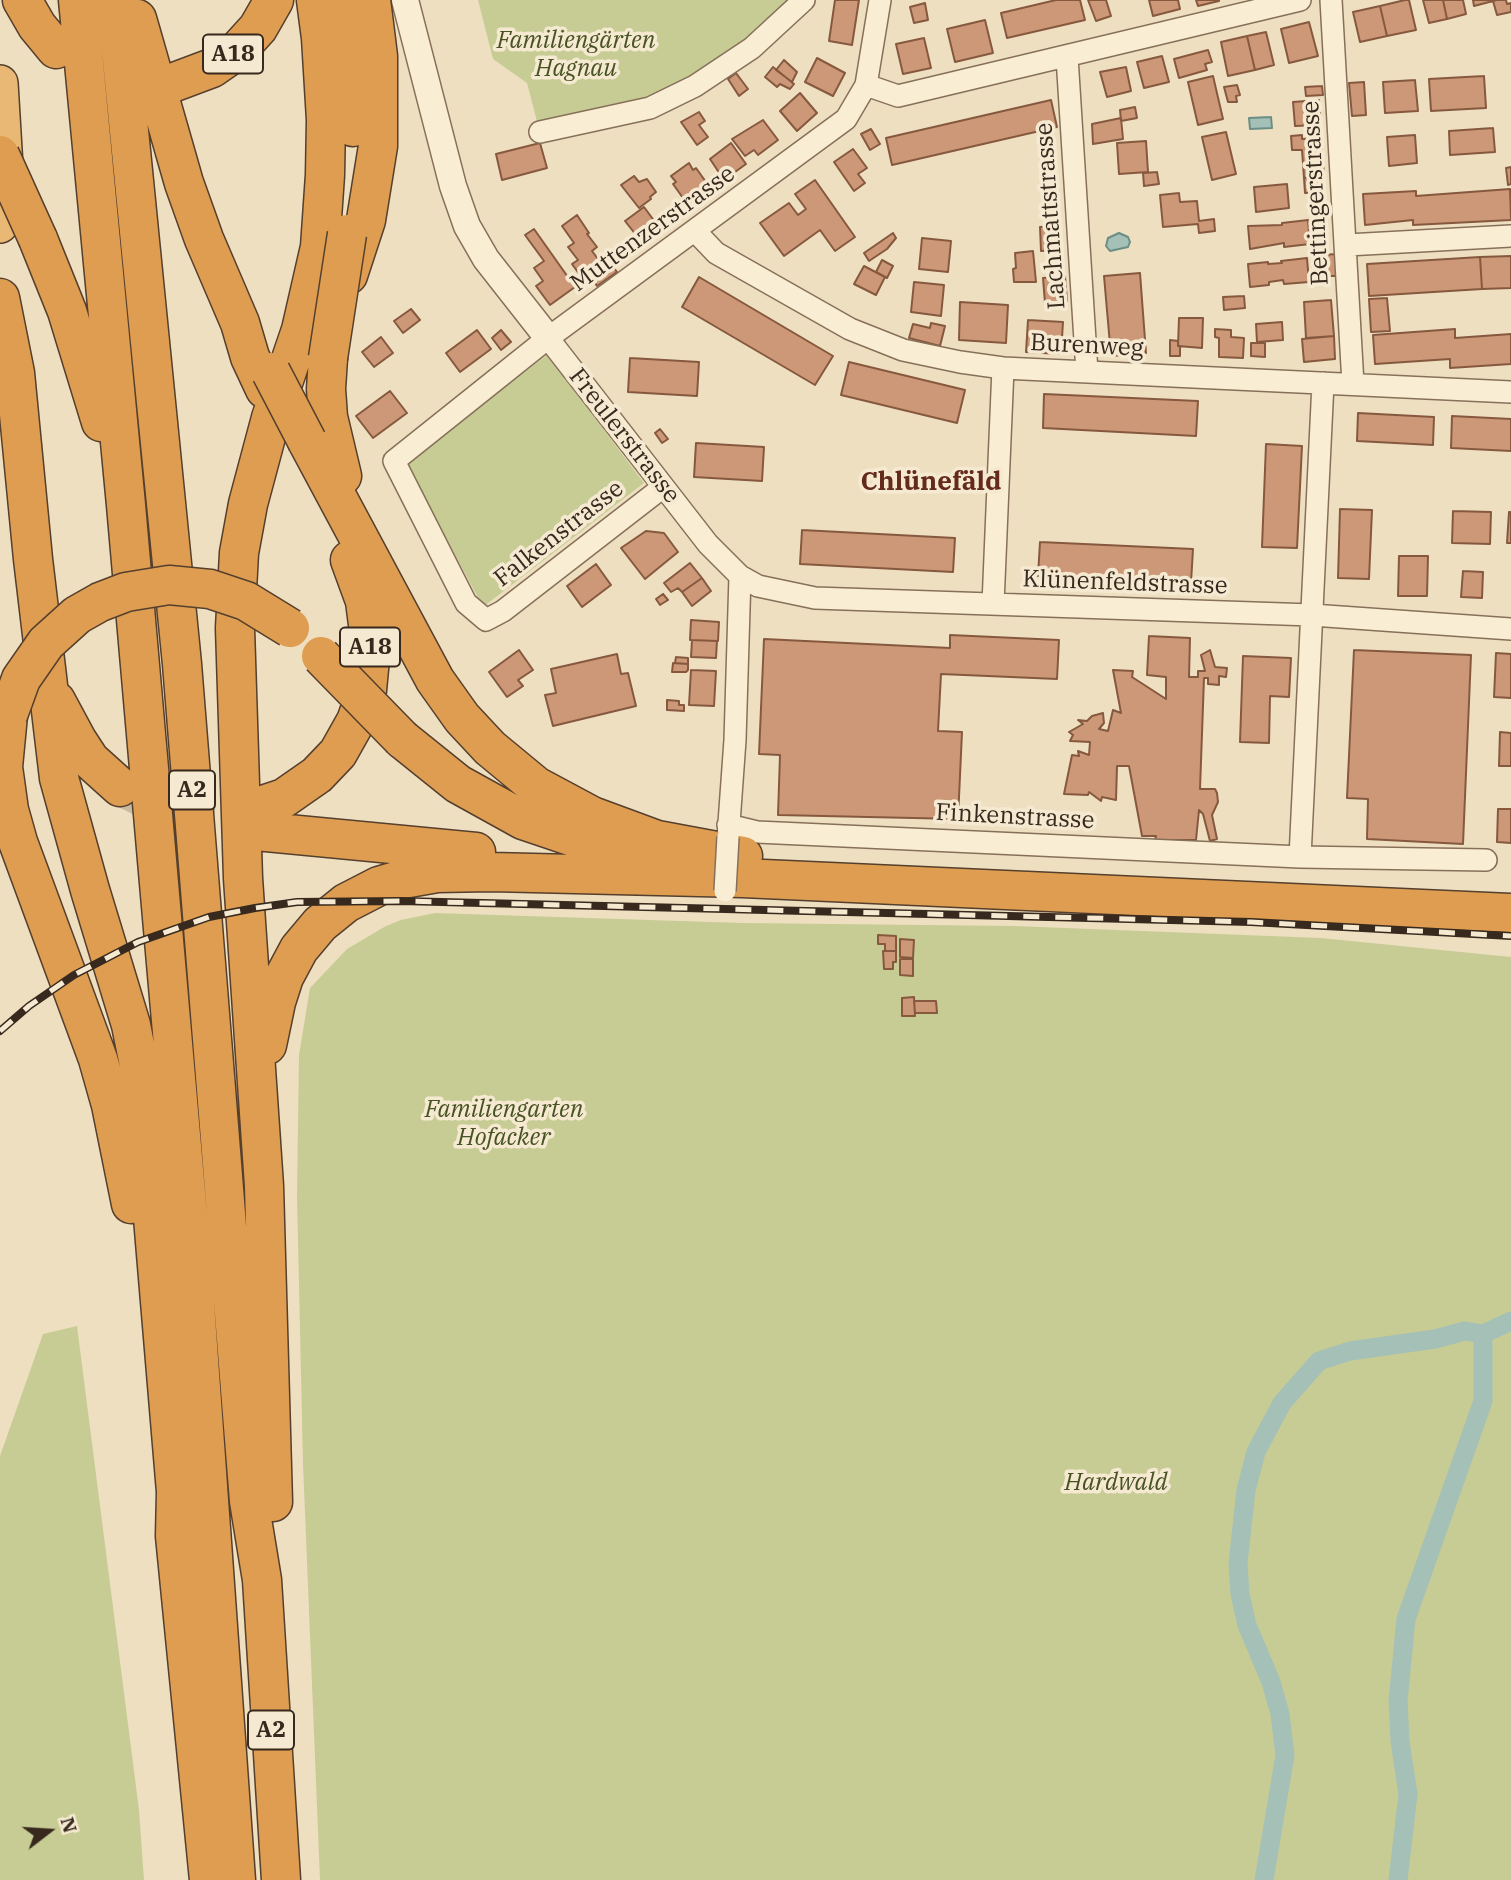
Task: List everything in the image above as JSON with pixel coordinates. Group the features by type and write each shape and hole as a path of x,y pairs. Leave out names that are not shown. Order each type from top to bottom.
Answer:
{"highway":[{"path":"22,0 37,26 56,49"},
{"name":"A2","path":"78,0 126,505 192,1261 236,1880"},
{"name":"A2","path":"116,0 183,678 249,1501 262,1580 281,1880"},
{"path":"133,0 147,60 194,211 240,323 301,444 360,539 435,680 469,726 505,762 553,797 610,823 657,840 733,857"},
{"path":"156,0 159,63 167,122"},
{"name":"A18","path":"172,83 225,61 249,39 274,0"},
{"path":"262,1580 274,1498 259,1092 247,939 235,628 239,553 271,418 302,330 320,247 326,120 316,0"},
{"path":"340,0 350,56 353,173 326,389 332,438 360,539"},
{"path":"256,477 341,294 366,220 378,146 380,112 378,56 371,0"},
{"path":"0,83 6,183 0,225"},
{"path":"0,155 38,239 75,333 126,505"},
{"path":"0,298 15,373 33,559 59,778 131,1025 141,1075 176,1492 175,1536"},
{"name":"A18","path":"301,444 361,587 369,626 370,670 367,690 356,721 332,761 292,793 275,802 255,820 733,857"},
{"path":"209,1880 175,1536 166,1495 152,1343 122,1154 98,1059 18,842 9,810 3,767 8,715 16,690 28,666 55,633 89,608 126,592 169,585 211,589 246,601 290,628 435,768 480,798 547,830 597,845 636,851 1511,913"},
{"path":"49,687 76,740 90,760 120,787"},
{"path":"259,1092 276,1002 290,964 306,939 327,917 346,904 379,886 416,876 733,857 1511,888"}],"street":[{"name":"Freulerstrasse","path":"405,0 453,186 467,226 488,263 708,544 740,576"},
{"path":"540,132 650,108 695,86 752,48 804,0"},
{"name":"Muttenzerstrasse","path":"486,620 466,603 394,461 548,338 846,119 866,85 880,0"},
{"path":"866,85 898,96 1300,0"},
{"name":"Bettingerstrasse","path":"1331,0 1353,384"},
{"name":"Lachmattstrasse","path":"1067,57 1087,372"},
{"name":"Burenweg","path":"695,231 716,253 850,329 903,350 960,362 1003,368 1511,392"},
{"path":"1347,245 1511,236"},
{"path":"993,604 1003,368"},
{"path":"1300,857 1323,383"},
{"name":"Falkenstrasse","path":"486,620 503,611 663,487"},
{"path":"733,857 740,576"},
{"name":"Klünenfeldstrasse","path":"740,576 758,586 815,598 1312,615 1511,629"},
{"name":"Finkenstrasse","path":"733,857 757,831 1300,857 1486,860"}],"green space":[{"name":"Familiengärten Hagnau","path":"478,0 791,0 727,57 658,96 539,129 527,83 493,59"},
{"path":"547,355 644,483 483,607 406,463"},
{"name":"Hardwald","path":"435,913 742,923 1014,926 1321,938 1511,957 1511,1880 320,1880 303,1464 297,1196 299,1055 310,988 347,949 386,926"},
{"path":"77,1326 139,1810 144,1880 0,1880 0,1456 43,1334"}],"water":[{"path":"1271,117 1272,128 1250,129 1249,118"},
{"path":"1119,233 1128,237 1128,247 1110,251 1106,246 1108,238"}],"building":[{"path":"835,0 859,0 852,45 829,41"},
{"path":"1056,0 1080,0 1085,20 1007,38 1001,13"},
{"path":"1088,0 1106,0 1111,16 1096,21"},
{"path":"1149,0 1178,0 1180,9 1153,16"},
{"path":"1196,0 1219,0 1219,1 1198,6"},
{"path":"1409,0 1416,30 1387,36 1380,6"},
{"path":"1423,0 1443,0 1447,19 1429,23"},
{"path":"1443,0 1463,0 1466,14 1447,19"},
{"path":"1473,0 1497,0 1474,6"},
{"path":"1493,1 1511,3 1511,12 1497,15"},
{"path":"925,3 928,20 914,23 910,7"},
{"path":"1380,6 1387,36 1360,42 1353,12"},
{"path":"985,20 993,53 955,62 947,29"},
{"path":"1309,22 1318,56 1289,63 1281,29"},
{"path":"1266,32 1274,65 1255,70 1247,36"},
{"path":"1247,36 1255,70 1228,76 1221,42"},
{"path":"924,38 931,68 903,74 896,44"},
{"path":"1208,50 1212,62 1205,64 1207,70 1179,78 1174,59"},
{"path":"1162,56 1169,82 1144,88 1137,62"},
{"path":"817,58 845,73 833,96 805,82"},
{"path":"784,60 797,72 792,82 776,70"},
{"path":"773,67 794,84 790,89 780,84 777,87 765,77"},
{"path":"1126,67 1131,91 1107,97 1100,72"},
{"path":"736,73 748,89 739,96 728,79"},
{"path":"1213,76 1223,119 1198,125 1188,82"},
{"path":"1484,76 1486,108 1431,111 1429,79"},
{"path":"1415,80 1418,111 1385,113 1383,82"},
{"path":"1364,82 1366,115 1352,116 1349,83"},
{"path":"1237,85 1240,95 1236,96 1237,102 1228,102 1224,87"},
{"path":"1322,86 1323,95 1306,96 1305,87"},
{"path":"800,93 817,113 797,131 780,111"},
{"path":"1051,100 1057,127 892,165 886,138"},
{"path":"1319,100 1321,125 1295,126 1293,102"},
{"path":"1135,107 1137,118 1121,121 1120,110"},
{"path":"699,112 705,121 699,125 708,137 697,145 681,122"},
{"path":"1121,118 1123,139 1093,144 1092,124"},
{"path":"763,120 778,140 758,155 754,150 745,156 732,139"},
{"path":"1493,128 1495,152 1450,155 1449,131"},
{"path":"871,129 880,144 870,150 861,134"},
{"path":"1226,132 1236,174 1212,180 1202,137"},
{"path":"1302,135 1302,139 1321,138 1324,176 1304,178 1302,150 1292,150 1291,136"},
{"path":"1415,135 1417,163 1389,166 1387,137"},
{"path":"1146,141 1148,172 1119,174 1117,143"},
{"path":"540,143 547,168 502,180 496,154"},
{"path":"731,143 746,164 724,180 710,159"},
{"path":"853,149 867,168 858,174 865,183 854,191 834,162"},
{"path":"689,163 693,170 696,168 711,189 688,205 673,184 676,182 671,176"},
{"path":"1511,167 1511,184 1508,185 1506,168"},
{"path":"1157,172 1159,184 1144,186 1143,173"},
{"path":"634,176 639,182 647,179 656,192 639,208 621,185"},
{"path":"1320,176 1321,192 1305,193 1304,178"},
{"path":"815,180 855,237 835,251 820,230 784,256 760,223 789,203 798,215 806,209 795,194"},
{"path":"1287,184 1289,208 1256,212 1254,187"},
{"path":"1510,189 1511,220 1413,225 1413,220 1365,225 1363,194 1416,191 1416,196"},
{"path":"1179,193 1180,202 1197,201 1199,221 1214,219 1215,231 1199,233 1198,224 1163,227 1160,195"},
{"path":"1058,195 1059,209 1050,210 1049,196"},
{"path":"644,207 658,226 640,240 625,221"},
{"path":"577,215 597,247 592,251 601,263 582,278 572,264 578,260 568,247 574,243 562,226"},
{"path":"1308,220 1310,244 1284,247 1284,243 1250,249 1248,226 1282,225"},
{"path":"1058,226 1059,250 1041,251 1040,227"},
{"path":"534,229 575,287 550,305 536,286 543,281 534,268 544,261 525,235"},
{"path":"893,233 896,238 887,249 869,261 864,253"},
{"path":"922,238 951,241 948,272 919,269"},
{"path":"1033,251 1036,282 1014,282 1015,253"},
{"path":"1337,254 1337,276 1323,276 1322,255"},
{"path":"1511,256 1511,288 1482,289 1480,257"},
{"path":"1480,257 1482,289 1369,296 1367,264"},
{"path":"1307,258 1309,282 1284,284 1283,280 1250,287 1248,264 1282,263 1281,261"},
{"path":"608,260 617,272 597,286 589,274"},
{"path":"882,260 893,266 887,278 876,272"},
{"path":"864,266 885,277 876,295 854,284"},
{"path":"1140,273 1146,353 1111,356 1104,276"},
{"path":"1065,276 1067,301 1045,303 1043,278"},
{"path":"699,277 833,356 815,385 682,307"},
{"path":"914,282 944,285 941,316 911,312"},
{"path":"1244,296 1245,308 1224,310 1223,297"},
{"path":"1387,298 1390,331 1371,332 1369,299"},
{"path":"1331,300 1334,336 1306,338 1304,302"},
{"path":"960,302 1008,305 1006,343 959,340"},
{"path":"411,309 420,320 403,333 394,321"},
{"path":"1179,318 1203,318 1202,348 1178,346"},
{"path":"1028,320 1063,322 1061,354 1026,352"},
{"path":"1282,322 1283,340 1257,342 1256,324"},
{"path":"931,323 945,326 940,346 909,338 913,324 930,328"},
{"path":"1215,329 1231,330 1231,337 1244,338 1243,358 1219,357 1219,338 1215,337"},
{"path":"1455,329 1455,338 1511,334 1511,364 1450,368 1450,359 1375,364 1373,335"},
{"path":"477,330 491,349 460,372 446,353"},
{"path":"501,330 511,342 501,350 492,338"},
{"path":"1334,336 1335,359 1304,362 1302,339"},
{"path":"381,337 393,353 374,367 362,352"},
{"path":"1170,340 1178,341 1180,356 1170,356"},
{"path":"1251,343 1265,343 1265,357 1251,356"},
{"path":"630,358 699,362 697,396 628,392"},
{"path":"849,362 965,390 957,423 841,395"},
{"path":"390,391 407,413 373,438 356,416"},
{"path":"1044,394 1198,401 1196,436 1043,428"},
{"path":"1358,413 1434,417 1433,445 1357,441"},
{"path":"1452,416 1511,419 1511,451 1451,448"},
{"path":"660,429 668,439 662,443 655,433"},
{"path":"696,443 764,447 762,481 694,477"},
{"path":"1266,444 1302,446 1297,548 1262,547"},
{"path":"1340,509 1372,510 1369,579 1338,578"},
{"path":"1453,511 1491,512 1490,544 1452,543"},
{"path":"1509,512 1511,543 1507,543"},
{"path":"802,530 955,538 953,572 800,564"},
{"path":"646,531 664,533 678,552 645,579 621,548"},
{"path":"1040,542 1193,549 1191,583 1038,576"},
{"path":"1399,556 1428,556 1427,596 1398,596"},
{"path":"690,563 702,578 682,592 678,588 671,592 664,583"},
{"path":"596,564 611,585 582,607 567,586"},
{"path":"1463,571 1483,572 1482,598 1461,597"},
{"path":"702,578 711,591 692,606 682,592"},
{"path":"663,594 668,600 660,605 656,599"},
{"path":"691,620 719,622 718,641 690,640"},
{"path":"950,635 1059,640 1057,679 941,674 938,731 962,732 958,819 778,815 780,755 759,754 764,639 950,648"},
{"path":"1149,636 1190,638 1189,677 1198,677 1198,671 1205,671 1201,655 1210,650 1215,667 1227,668 1226,677 1219,676 1219,685 1208,684 1208,678 1204,678 1200,789 1215,789 1217,793 1218,802 1212,815 1217,839 1210,841 1203,814 1199,810 1196,840 1155,840 1156,836 1142,836 1129,766 1117,766 1116,800 1102,797 1101,801 1089,792 1088,795 1064,794 1072,755 1079,756 1078,751 1089,755 1090,742 1070,741 1073,735 1069,732 1083,724 1078,720 1087,721 1092,716 1103,713 1104,723 1099,729 1108,731 1113,710 1121,713 1113,670 1133,671 1132,677 1166,699 1166,677 1147,675"},
{"path":"692,640 717,641 716,658 691,657"},
{"path":"519,650 533,670 518,680 523,686 507,697 489,672"},
{"path":"1354,650 1471,655 1463,844 1367,839 1368,799 1347,798"},
{"path":"1496,653 1511,654 1511,698 1494,697"},
{"path":"617,654 621,674 628,673 636,706 553,726 545,695 556,693 551,669"},
{"path":"1243,656 1291,658 1289,697 1270,696 1269,743 1240,742"},
{"path":"676,657 688,658 688,664 675,663"},
{"path":"673,663 688,664 688,670 672,672"},
{"path":"691,670 716,671 714,706 689,705"},
{"path":"667,700 679,701 679,705 684,705 684,711 667,710"},
{"path":"1500,732 1511,733 1511,766 1499,766"},
{"path":"1498,809 1511,809 1511,843 1497,842"},
{"path":"878,935 896,936 896,951 885,951 885,944 878,944"},
{"path":"900,939 914,940 913,958 900,957"},
{"path":"883,951 896,951 893,969 884,969"},
{"path":"900,959 913,959 913,976 900,975"},
{"path":"914,997 915,1016 902,1016 902,998"},
{"path":"914,1001 936,1001 937,1013 915,1013"}],"waterway":[{"path":"1398,1880 1408,1794 1400,1741 1398,1701 1406,1619 1483,1401 1483,1334 1511,1321"},
{"path":"1264,1880 1285,1755 1280,1714 1271,1682 1247,1625 1240,1594 1238,1563 1246,1490 1256,1452 1282,1403 1319,1361 1350,1351 1435,1339 1465,1331 1483,1334"}],"tunnel":[{"path":"125,789 179,816 256,831"}],"railway":[{"path":"0,1031 29,1006 74,975 138,942 209,917 297,902 401,901 1251,922 1511,936"}],"district":[{"name":"Chlünefäld","path":"931,482"}],"park label":[{"name":"Familiengarten Hofacker","path":"504,1124"}]}
